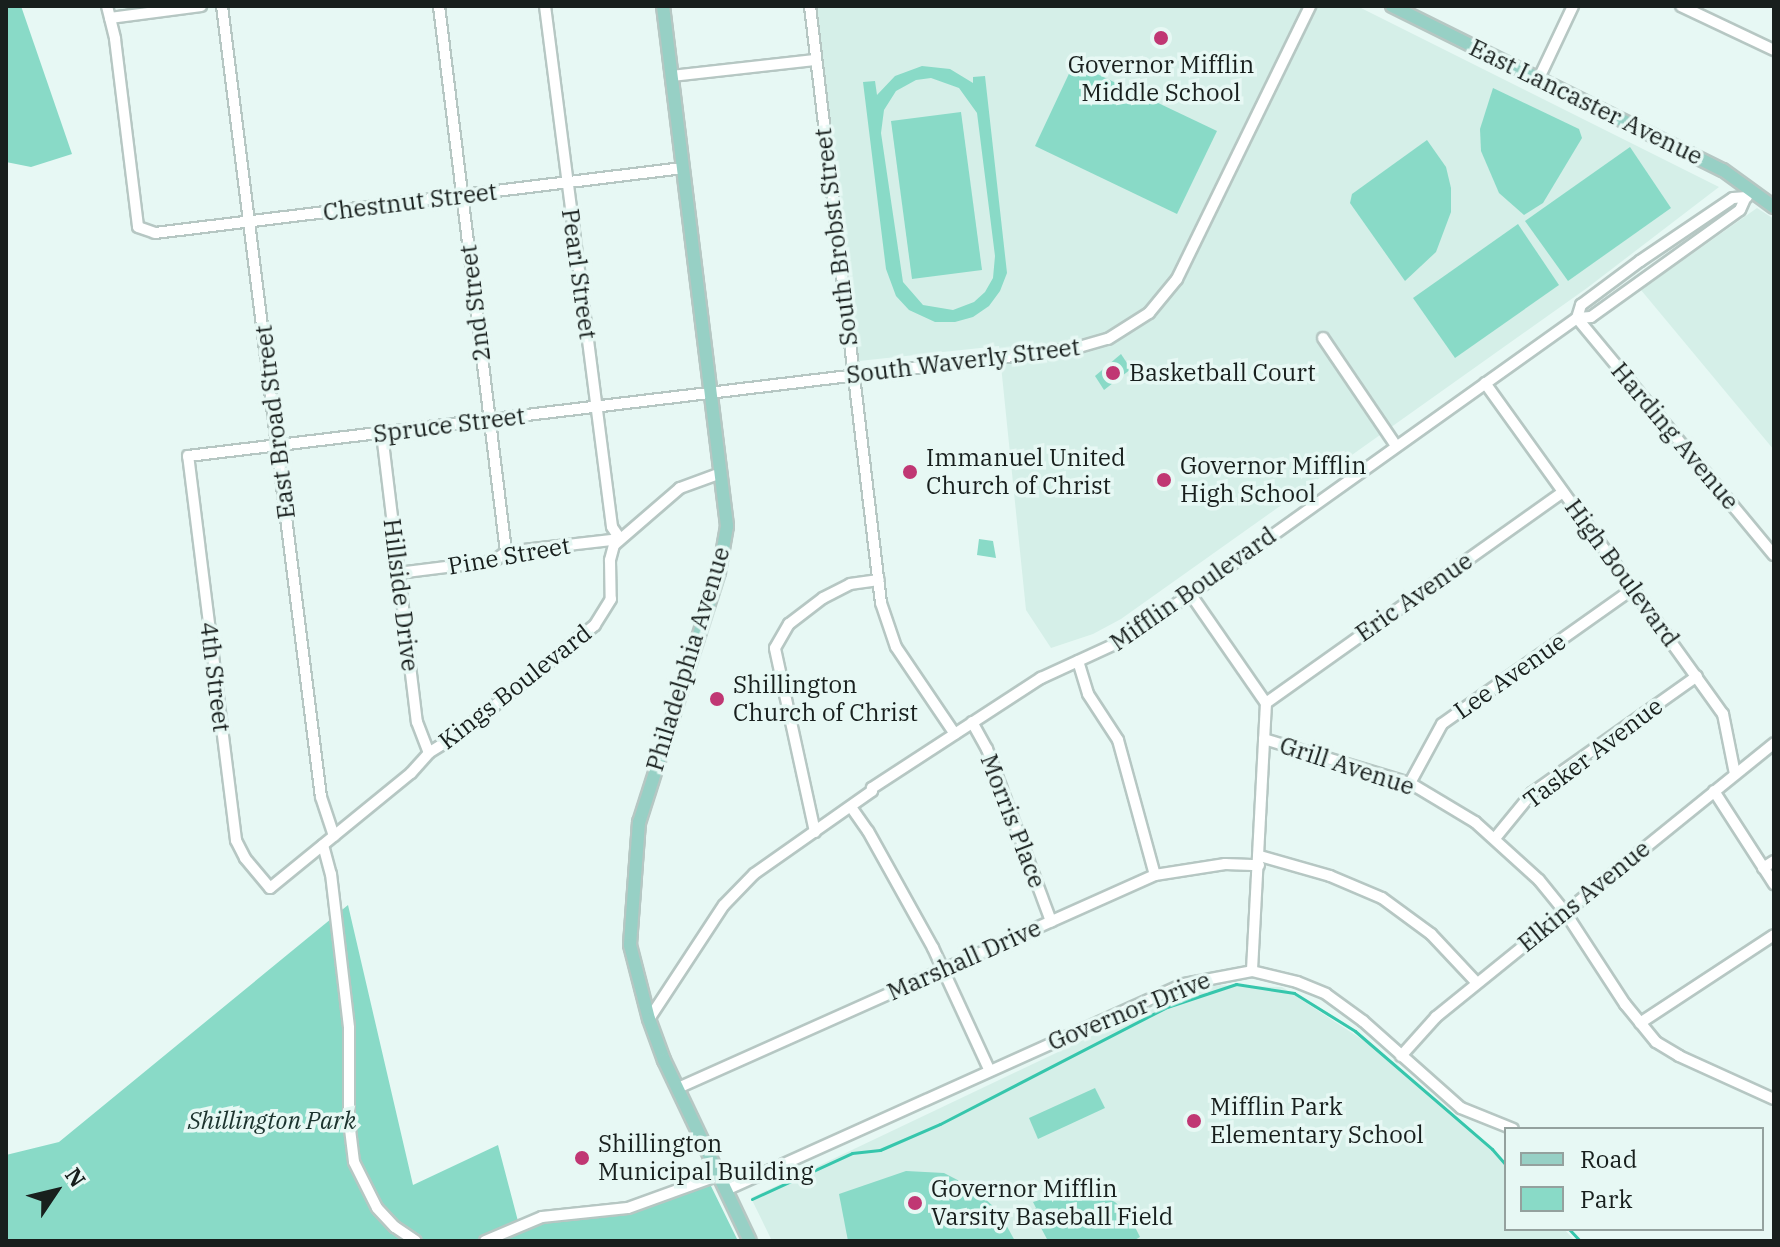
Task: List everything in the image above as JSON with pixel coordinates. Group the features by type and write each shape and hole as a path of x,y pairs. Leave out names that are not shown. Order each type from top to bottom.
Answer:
{"main road":[{"name":"Philadelphia Avenue","path":"663,6 727,526 725,547 639,822 630,945 649,1019 750,1241"},
{"name":"East Lancaster Avenue","path":"1392,6 1723,170 1749,196 1774,207"}],"street":[{"path":"107,6 110,18 201,6"},
{"name":"East Broad Street","path":"222,6 321,797 334,836"},
{"name":"2nd Street","path":"439,6 506,552"},
{"name":"Pearl Street","path":"545,6 612,527 620,539"},
{"name":"South Brobst Street","path":"810,6 814,60 884,617 892,640 955,734"},
{"name":"South Waverly Street","path":"710,392 1083,347 1121,333 1149,313 1186,263 1310,6"},
{"path":"1539,78 1573,6"},
{"path":"1681,6 1774,50"},
{"name":"Chestnut Street","path":"110,18 138,227 155,233 683,168"},
{"path":"672,76 814,60"},
{"name":"Mifflin Boulevard","path":"1577,318 1581,305 1640,261 1733,198 1749,196"},
{"name":"Mifflin Boulevard","path":"649,1019 732,895 754,874 851,807 872,788 1041,678 1130,637 1577,318 1591,317 1740,210 1749,196"},
{"name":"Harding Avenue","path":"1577,318 1774,555"},
{"path":"1323,338 1396,446"},
{"name":"High Boulevard","path":"1485,383 1723,714 1735,774"},
{"name":"Spruce Street","path":"188,456 710,392"},
{"name":"Hillside Drive","path":"382,434 417,722 429,753"},
{"name":"4th Street","path":"188,456 236,840 245,858 270,888"},
{"path":"620,539 680,488 721,473"},
{"name":"Eric Avenue","path":"1266,703 1563,492"},
{"name":"Pine Street","path":"398,573 494,561 506,552 620,539"},
{"name":"Kings Boulevard","path":"270,888 411,773 429,753 459,734 600,620 611,599 611,553 620,539"},
{"path":"815,832 775,648 789,624 823,598 850,584 879,580"},
{"name":"Lee Avenue","path":"1410,783 1442,724 1633,589"},
{"name":"Grill Avenue","path":"1189,592 1266,703 1264,739 1410,783 1496,837 1565,912 1640,1023 1668,1050 1774,1099"},
{"path":"1078,661 1088,694 1118,740 1155,875"},
{"name":"Tasker Avenue","path":"1496,837 1532,793 1697,676"},
{"name":"Morris Place","path":"972,722 987,749 1051,921"},
{"path":"1252,971 1264,739"},
{"name":"Elkins Avenue","path":"1401,1056 1436,1017 1774,743"},
{"path":"1714,791 1774,884"},
{"path":"851,807 868,831 943,969 989,1069"},
{"path":"323,845 331,874 349,1028 349,1121 354,1162 377,1208 395,1227 416,1241"},
{"name":"Marshall Drive","path":"678,1088 1155,875 1225,864 1260,860 1330,876 1382,898 1431,934 1477,983"},
{"path":"1763,868 1774,861"},
{"path":"1640,1023 1774,935"},
{"name":"Governor Drive","path":"726,1190 989,1069 1184,984 1252,971 1297,982 1326,994 1363,1021 1461,1108 1508,1127"},
{"path":"485,1241 518,1225 554,1214 617,1210 650,1203 719,1175"}],"shaded area":[{"path":"814,6 1357,6 1719,187 1587,288 1121,619 1093,634 1051,648 1026,610 999,346 859,361"},
{"path":"1757,208 1774,219 1774,450 1641,290"},
{"path":"1210,985 1282,987 1372,1046 1484,1141 1504,1163 1504,1231 1566,1231 1575,1241 772,1241 751,1198 1115,1025"}],"green space":[{"path":"6,6 21,6 72,154 31,167 6,162"},
{"path":"1074,63 1217,131 1177,214 1035,146"},
{"path":"922,66 950,69 973,83 973,77 985,76 1007,273 1000,291 989,306 973,317 955,322 935,322 909,310 896,296 886,269 863,82 875,81 877,95 895,76","holes":["931,78 959,88 977,113 995,256 993,278 985,292 974,302 953,310 923,305 903,282 881,133 884,110 896,91 916,80"]},
{"path":"1493,88 1579,129 1582,138 1543,203 1524,215 1499,193 1481,151 1480,129"},
{"path":"961,112 982,270 912,279 891,121"},
{"path":"1427,140 1446,167 1451,188 1451,212 1436,252 1405,281 1350,203 1352,194"},
{"path":"1630,147 1671,208 1568,281 1525,221"},
{"path":"1518,224 1559,285 1455,358 1413,298"},
{"name":"Basketball Court","path":"1121,354 1131,369 1104,390 1095,376"},
{"path":"979,539 993,541 996,558 977,555"},
{"name":"Shillington Park","path":"348,905 413,1185 498,1145 519,1225 617,1210 708,1180 738,1241 6,1241 6,1155 59,1142"},
{"path":"1095,1088 1105,1108 1038,1139 1029,1118"},
{"name":"Governor Mifflin Varsity Baseball Field","path":"906,1171 944,1173 975,1189 999,1212 1015,1241 848,1241 839,1194"},
{"path":"1075,1189 1094,1192 1115,1202 1129,1215 1140,1237 1133,1241 1048,1241 1032,1211 1036,1208 1033,1202"}],"waterway":[{"path":"752,1199 852,1153 880,1150 940,1124 1167,1007 1236,984 1294,993 1355,1031 1504,1163"},
{"path":"1571,1231 1580,1241"}],"place":[{"name":"Governor Mifflin Middle School","path":"1161,38"},
{"name":"Basketball Court","path":"1113,373"},
{"name":"Immanuel United Church of Christ","path":"910,472"},
{"name":"Governor Mifflin High School","path":"1164,480"},
{"name":"Shillington Church of Christ","path":"717,699"},
{"name":"Mifflin Park Elementary School","path":"1194,1121"},
{"name":"Shillington Municipal Building","path":"582,1158"},
{"name":"Governor Mifflin Varsity Baseball Field","path":"915,1203"}]}
